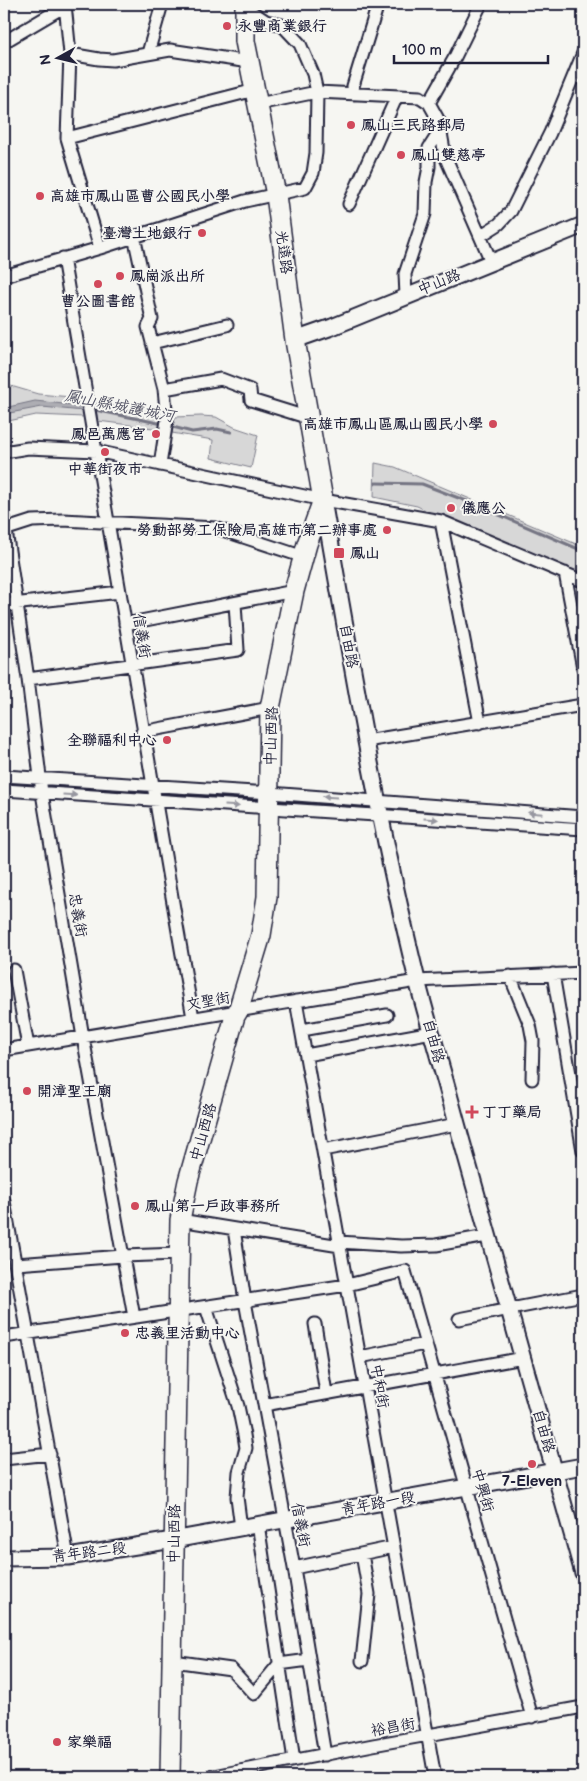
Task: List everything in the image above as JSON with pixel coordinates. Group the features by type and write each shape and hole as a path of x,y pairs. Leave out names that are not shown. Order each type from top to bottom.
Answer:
{"main road":[{"name":"光遠路","path":"244,5 245,41 276,195 296,340 323,500"},
{"name":"中山西路","path":"170,1777 180,1220 188,1181 211,1106 235,1016 261,936 267,897 270,708 294,591 323,500"}],"street":[{"path":"148,53 162,4"},
{"path":"354,94 353,86 378,4"},
{"path":"429,103 456,57 481,4"},
{"path":"4,42 65,5 70,54 67,138 100,248"},
{"path":"4,276 100,248 245,201 305,188 313,174 316,153 317,92 313,74 300,44 282,26 266,21 244,5"},
{"path":"70,54 99,60 113,60 170,50 249,62"},
{"path":"480,236 499,224 511,211 550,133 583,53"},
{"path":"67,138 257,97 317,92 420,97 429,103 439,121 446,156 491,261"},
{"path":"349,204 397,96"},
{"path":"406,296 405,274 425,214 429,148 440,130"},
{"name":"中山路","path":"296,340 583,224"},
{"path":"134,236 152,319 148,327 164,389 167,425 160,465"},
{"name":"信義街","path":"63,258 109,523 142,732 193,1018"},
{"path":"152,343 228,325"},
{"path":"164,389 221,379 250,390 251,400 309,418"},
{"path":"4,452 28,448 96,451 323,500 441,521 583,581"},
{"name":"自由路","path":"323,500 366,741 417,981 583,1574"},
{"name":"忠義街","path":"4,517 28,679 42,793 83,1037 134,1318"},
{"path":"5,529 32,521 63,520 216,528 304,557"},
{"path":"441,521 480,723"},
{"path":"565,574 583,668"},
{"path":"125,624 294,591"},
{"path":"4,605 120,592"},
{"path":"28,679 238,650 235,603"},
{"path":"366,741 583,706"},
{"path":"142,732 270,708"},
{"path":"4,776 152,786 382,816 583,829"},
{"path":"4,790 155,801 378,801 583,817"},
{"path":"14,970 28,1046"},
{"name":"文聖街","path":"4,1050 417,981 583,971"},
{"path":"553,974 583,1151"},
{"path":"510,976 530,1025 534,1049 532,1079"},
{"name":"中和街","path":"296,1001 435,1777"},
{"path":"302,1030 387,1015"},
{"path":"306,1055 432,1032"},
{"path":"323,1150 457,1124"},
{"path":"4,1201 68,1557"},
{"path":"180,1220 340,1244 401,1246 436,1244 488,1236"},
{"name":"信義街","path":"234,1229 244,1301 294,1568 326,1755"},
{"path":"16,1264 179,1254"},
{"name":"中興街","path":"347,1285 405,1272 532,1717"},
{"path":"4,1337 347,1285"},
{"path":"459,1319 583,1295"},
{"path":"206,1307 238,1406 244,1435 246,1448 239,1472 237,1496 242,1528"},
{"path":"315,1324 326,1393"},
{"path":"360,1357 425,1344"},
{"path":"264,1405 523,1358"},
{"path":"4,1459 50,1454"},
{"name":"青年路一段","path":"173,1540 583,1466"},
{"path":"258,1524 294,1760"},
{"name":"青年路二段","path":"4,1558 68,1557 173,1540"},
{"path":"294,1568 394,1548"},
{"path":"362,1554 369,1594 362,1661"},
{"path":"172,1661 231,1669 254,1694 280,1664 309,1660"},
{"name":"裕昌街","path":"209,1777 583,1707"}],"shaded area":[{"path":"4,384 38,394 82,398 84,417 36,415 4,422"},
{"path":"35,401 83,406 83,411 42,407 4,414 4,408"},
{"path":"95,402 163,414 161,429 98,421"},
{"path":"175,417 216,417 234,427 258,435 251,468 211,458 213,440 172,433"},
{"path":"375,463 395,467 583,547 583,574 446,520 417,506 374,497"}],"waterway":[{"name":"鳳山縣城護城河","path":"90,409 163,424"},
{"name":"鳳山縣城護城河","path":"169,426 192,432 217,429 231,432"},
{"path":"376,483 422,484 583,551"}],"place":[{"name":"永豐商業銀行","path":"227,26"},
{"name":"鳳山三民路郵局","path":"351,125"},
{"name":"鳳山雙慈亭","path":"401,155"},
{"name":"高雄市鳳山區曹公國民小學","path":"40,196"},
{"name":"臺灣土地銀行","path":"202,233"},
{"name":"鳳崗派出所","path":"120,276"},
{"name":"曹公圖書館","path":"98,284"},
{"name":"高雄市鳳山區鳳山國民小學","path":"493,424"},
{"name":"鳳邑萬應宮","path":"156,434"},
{"name":"中華街夜市","path":"105,452"},
{"name":"儀應公","path":"451,508"},
{"name":"勞動部勞工保險局高雄市第二辦事處","path":"387,530"},
{"name":"鳳山","path":"339,553"},
{"name":"全聯福利中心","path":"167,740"},
{"name":"開漳聖王廟","path":"27,1091"},
{"name":"丁丁藥局","path":"472,1112"},
{"name":"鳳山第一戶政事務所","path":"135,1206"},
{"name":"忠義里活動中心","path":"125,1333"},
{"name":"7-Eleven","path":"532,1464"},
{"name":"家樂福","path":"57,1742"}]}
